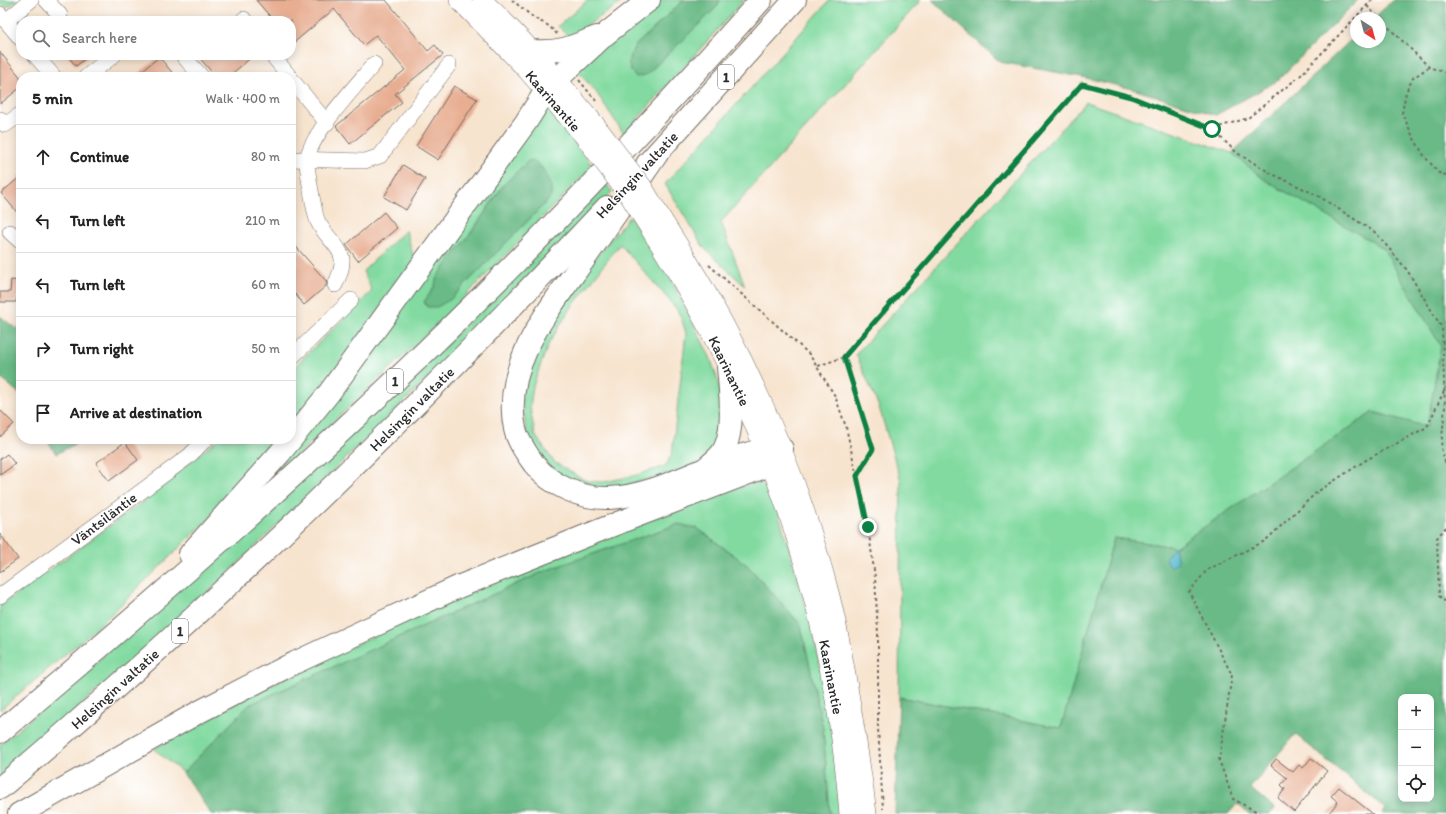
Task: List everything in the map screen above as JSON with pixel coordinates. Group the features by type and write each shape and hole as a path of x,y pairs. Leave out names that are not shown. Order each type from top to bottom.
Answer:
{"highway":[{"path":"296,433 329,393 551,86 607,33 649,0"},
{"name":"Helsingin valtatie","path":"0,732 119,632 272,496 426,352 610,164 761,0"},
{"name":"Helsingin valtatie","path":"0,788 85,716 162,647 354,467 560,257 657,154 795,0"},
{"path":"532,51 562,51 607,33"},
{"path":"657,154 541,321 519,370 513,399 515,429 521,443 536,467 550,479 580,495 596,498 629,495 667,484 707,467 773,454"},
{"path":"707,467 721,454 730,427 728,367"},
{"path":"119,632 287,444"},
{"path":"19,814 197,713 288,666 458,587 618,523 773,454"}],"main road":[{"name":"Kaarinantie","path":"458,0 495,36 551,86 589,129 630,197 660,230 717,310 749,373 796,532 833,682 842,738 849,814"},
{"name":"Kaarinantie","path":"482,0 506,22 532,51 551,86"},
{"name":"Kaarinantie","path":"660,230 702,317 809,526 830,596 847,679 867,814"}],"street":[{"path":"16,33 3,18 31,0"},
{"path":"46,0 60,15"},
{"path":"39,60 50,72"},
{"path":"92,72 108,60"},
{"path":"187,60 198,72"},
{"path":"276,60 285,72"},
{"path":"335,285 342,272 341,251 317,221 307,159 314,141 374,64"},
{"path":"296,159 364,161 380,156 449,65"},
{"path":"296,85 327,123"},
{"path":"0,119 5,125 16,117"},
{"path":"296,353 350,300"},
{"name":"Väntsiläntie","path":"0,596 188,456 201,444"}],"path":[{"path":"1212,129 1248,118 1301,75 1372,0"},
{"path":"1366,6 1372,12"},
{"path":"1386,26 1429,67 1446,73"},
{"path":"1429,67 1412,78 1406,92 1402,113 1413,137 1425,157 1439,173 1446,175"},
{"path":"818,366 844,357 1082,84 1131,97 1212,129 1237,153 1274,175 1317,195 1376,233 1407,270 1442,328 1445,407 1440,448 1446,465"},
{"path":"707,263 810,354 835,396 846,426 868,527 875,577 878,634 878,728 883,814"},
{"path":"844,357 873,449 857,476"},
{"path":"1261,814 1233,799 1219,760 1232,675 1189,592 1207,570 1265,541 1317,492 1366,460 1427,427 1446,387"},
{"path":"1446,527 1437,538 1438,596 1446,602"}],"green space":[{"path":"0,0 18,0 7,7 0,4"},
{"path":"588,0 625,0 585,27 568,36 558,26"},
{"path":"658,0 684,0 634,47 717,7 720,0 744,0 624,134 596,92 576,69"},
{"path":"684,0 720,0 717,7 646,75 636,77 631,71 628,62 634,47"},
{"path":"830,0 921,0 721,222 745,286 704,248 665,184"},
{"path":"932,0 1358,0 1277,81 1216,115 1136,90 1082,77 1000,62"},
{"path":"1393,0 1446,0 1446,814 1382,814 1386,809 1295,734 1250,788 1275,809 1270,814 1249,814 1237,804 1228,814 895,814 899,697 1061,728 1114,538 1175,547 1373,412 1427,427 1441,346 1383,248 1265,180 1232,153 1350,41 1350,48 1386,48 1386,12 1380,12"},
{"path":"1086,102 1232,153 1265,180 1383,248 1441,346 1427,427 1373,412 1175,547 1114,538 1061,728 899,697 901,481 879,407 856,354"},
{"path":"547,108 593,166 439,323 253,497 293,444 296,444 296,440","holes":["504,184 551,197 451,299 424,302"]},
{"path":"534,160 542,167 547,176 551,186 551,197 451,299 437,307 427,307 424,302 434,288 437,277 476,226 504,184 528,161"},
{"path":"607,185 612,192 456,351 218,583 0,777 0,745 87,671 448,342"},
{"path":"629,217 658,253 710,357 719,384 723,422 713,450 691,468 608,490 579,486 555,476 528,443 521,395 536,348 574,284","holes":["620,244 675,307 681,317 686,333 672,453 667,464 663,467 633,476 604,482 586,481 554,462 535,435 530,407 533,386 548,345 568,312"]},
{"path":"406,230 415,262 296,421 296,365 372,291 363,271"},
{"path":"0,316 16,329 16,391 0,377"},
{"path":"50,444 75,444 56,454"},
{"path":"212,444 279,444 258,471 102,623 0,710 0,606 145,500"},
{"path":"751,483 762,483 773,494 812,627 833,730 840,814 830,814 823,729 801,625 747,565 697,528 547,570 249,705 183,773 154,749 245,698 425,611 618,531"},
{"path":"678,524 697,528 747,565 801,625 823,729 830,814 211,814 183,773 249,705 547,570"}],"water":[{"path":"1175,547 1178,563 1170,567 1165,558"}],"building":[{"path":"256,0 386,0 428,51 435,45 443,55 395,94 402,102 350,144 336,126 405,70 376,35 364,45 334,9 296,41 296,16 270,16"},
{"path":"0,52 16,72 16,91 0,104"},
{"path":"71,60 84,60 76,66"},
{"path":"155,60 162,60 172,72 140,72"},
{"path":"201,60 248,60 234,72 212,72"},
{"path":"454,86 477,99 438,160 416,146"},
{"path":"403,165 425,179 406,210 384,197"},
{"path":"16,180 16,211 1,193"},
{"path":"384,212 397,228 358,261 346,245"},
{"path":"296,247 327,282 326,286 304,305 296,295"},
{"path":"11,280 16,280 16,302 0,302 0,292 10,292"},
{"path":"0,410 14,424 0,437"},
{"path":"122,444 126,444 138,460 109,481 96,463"},
{"path":"7,454 15,464 0,475 0,459"},
{"path":"0,534 18,559 0,572"},
{"path":"1311,758 1327,771 1294,812 1278,798 1285,789 1281,785 1287,778 1271,765 1276,759 1293,772 1299,765 1303,768"},
{"path":"1339,787 1373,814 1328,814 1338,802 1331,796"}],"route":[{"path":"868,527 857,476 873,449 844,357 871,328 1082,84 1131,97 1212,129"}]}
